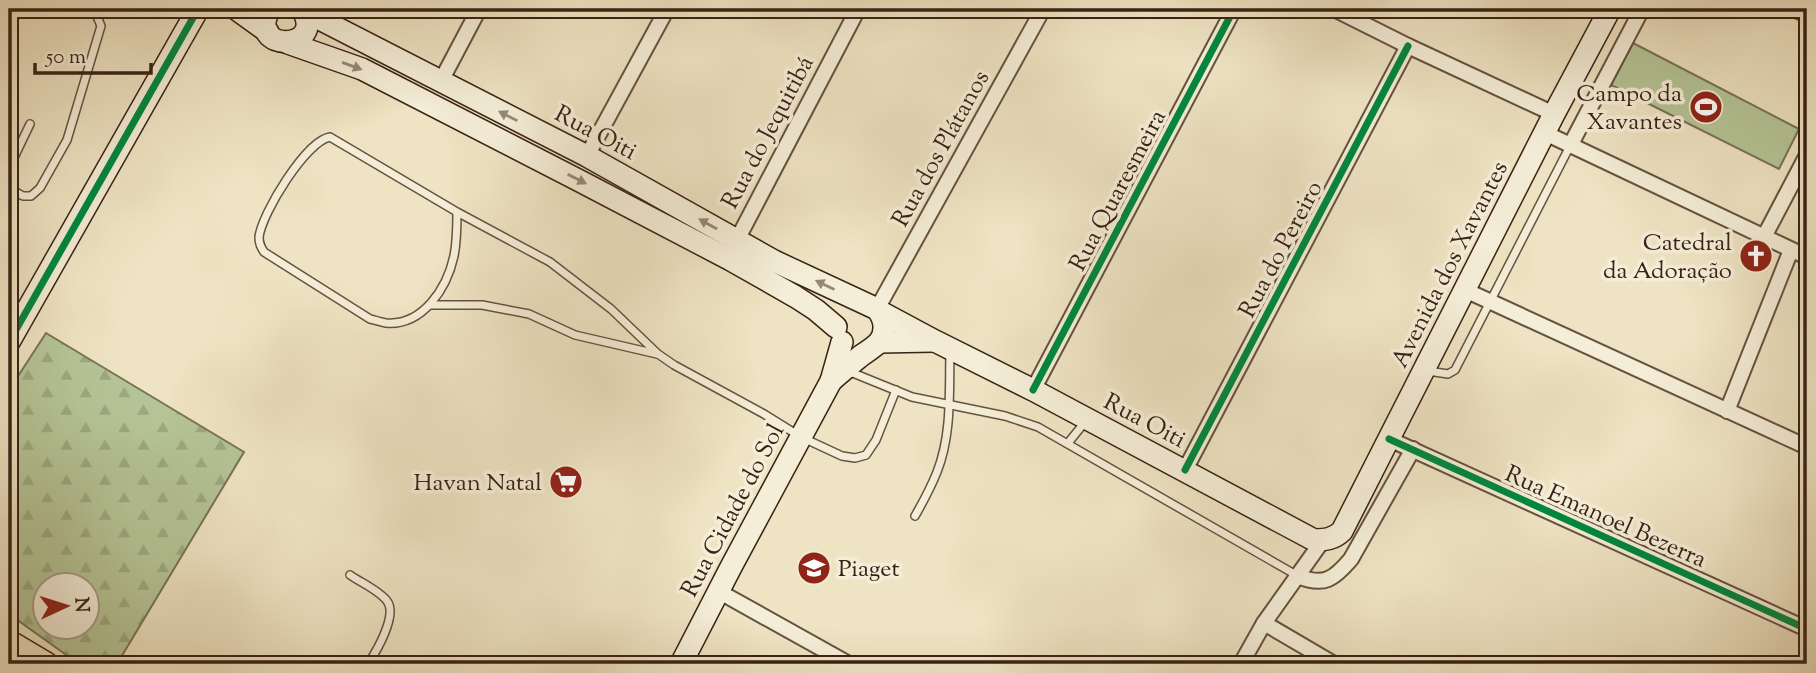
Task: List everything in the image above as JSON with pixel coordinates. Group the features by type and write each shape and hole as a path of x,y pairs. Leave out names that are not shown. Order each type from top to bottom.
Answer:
{"main road":[{"path":"9,342 198,9"},
{"path":"236,9 268,32"},
{"path":"268,32 265,18 270,9"},
{"name":"Avenida dos Xavantes","path":"1327,539 1342,531 1610,9"},
{"path":"288,43 298,40 306,30 307,18 303,10"},
{"name":"Rua Oiti","path":"303,10 587,156 774,261 872,307 1033,390 1314,540 1327,539"},
{"name":"Rua Oiti","path":"268,32 274,39 362,69 730,260 816,310 839,335"},
{"path":"849,305 872,307 883,317 884,332 876,345 862,351 851,349 839,335 840,315 849,305"},
{"name":"Rua Cidade do Sol","path":"838,376 839,335"},
{"name":"Rua Oiti","path":"876,345 942,345"},
{"name":"Rua Cidade do Sol","path":"681,664 801,437 838,376 876,345"},
{"path":"9,642 46,664"}],"street":[{"path":"440,81 479,9"},
{"path":"587,156 667,9"},
{"name":"Rua do Jequitibá","path":"737,240 858,9"},
{"name":"Rua dos Plátanos","path":"872,307 1044,9"},
{"name":"Rua Quaresmeira","path":"1033,390 1234,9"},
{"path":"1334,9 1550,123 1570,146 1807,257"},
{"path":"1570,146 1642,9"},
{"path":"1794,9 1807,15"},
{"path":"1599,29 1623,42"},
{"name":"Rua do Pereiro","path":"1185,470 1408,46"},
{"path":"1764,237 1807,155"},
{"path":"1727,411 1791,250"},
{"path":"1465,290 1807,447"},
{"name":"Rua Emanoel Bezerra","path":"1389,439 1807,629"},
{"path":"1298,576 1312,582 1322,582 1339,573 1352,559 1413,449"},
{"path":"1241,664 1264,623 1327,539"},
{"path":"718,592 849,664"},
{"path":"1264,623 1334,664"}],"lane":[{"path":"9,188 23,196 32,196 40,188 67,140 101,26 94,9"},
{"path":"9,168 30,124"},
{"path":"457,212 454,255 448,274 431,305 409,320 385,323 370,319 264,252 260,246 261,229 271,204 299,162 312,147 326,137 336,139 457,212 550,262 611,309 657,354 674,365 801,437 842,456 855,458 866,455 876,440 895,390"},
{"path":"1424,370 1448,374 1455,370 1570,146"},
{"path":"431,305 482,305 529,314 575,335 657,354"},
{"path":"915,516 937,471 948,428 949,405 942,345"},
{"path":"838,376 912,397 1005,416 1038,427 1298,576"},
{"path":"1068,443 1087,419"},
{"path":"350,575 379,594 390,608 381,643 368,664"}],"green space":[{"name":"Campo da Xavantes","path":"1633,43 1799,129 1779,169 1611,85"},
{"path":"46,333 244,452 117,664 79,664 48,642 102,642 102,572 32,572 32,630 9,614 9,390"}],"cycle path":[{"path":"9,342 198,9"},
{"path":"1033,390 1234,9"},
{"path":"1185,470 1408,46"},
{"path":"1389,439 1807,629"}],"place":[{"name":"Campo da Xavantes","path":"1706,107"},
{"name":"Catedral da Adoração","path":"1756,256"},
{"name":"Havan Natal","path":"566,482"},
{"name":"Piaget","path":"814,568"}]}
